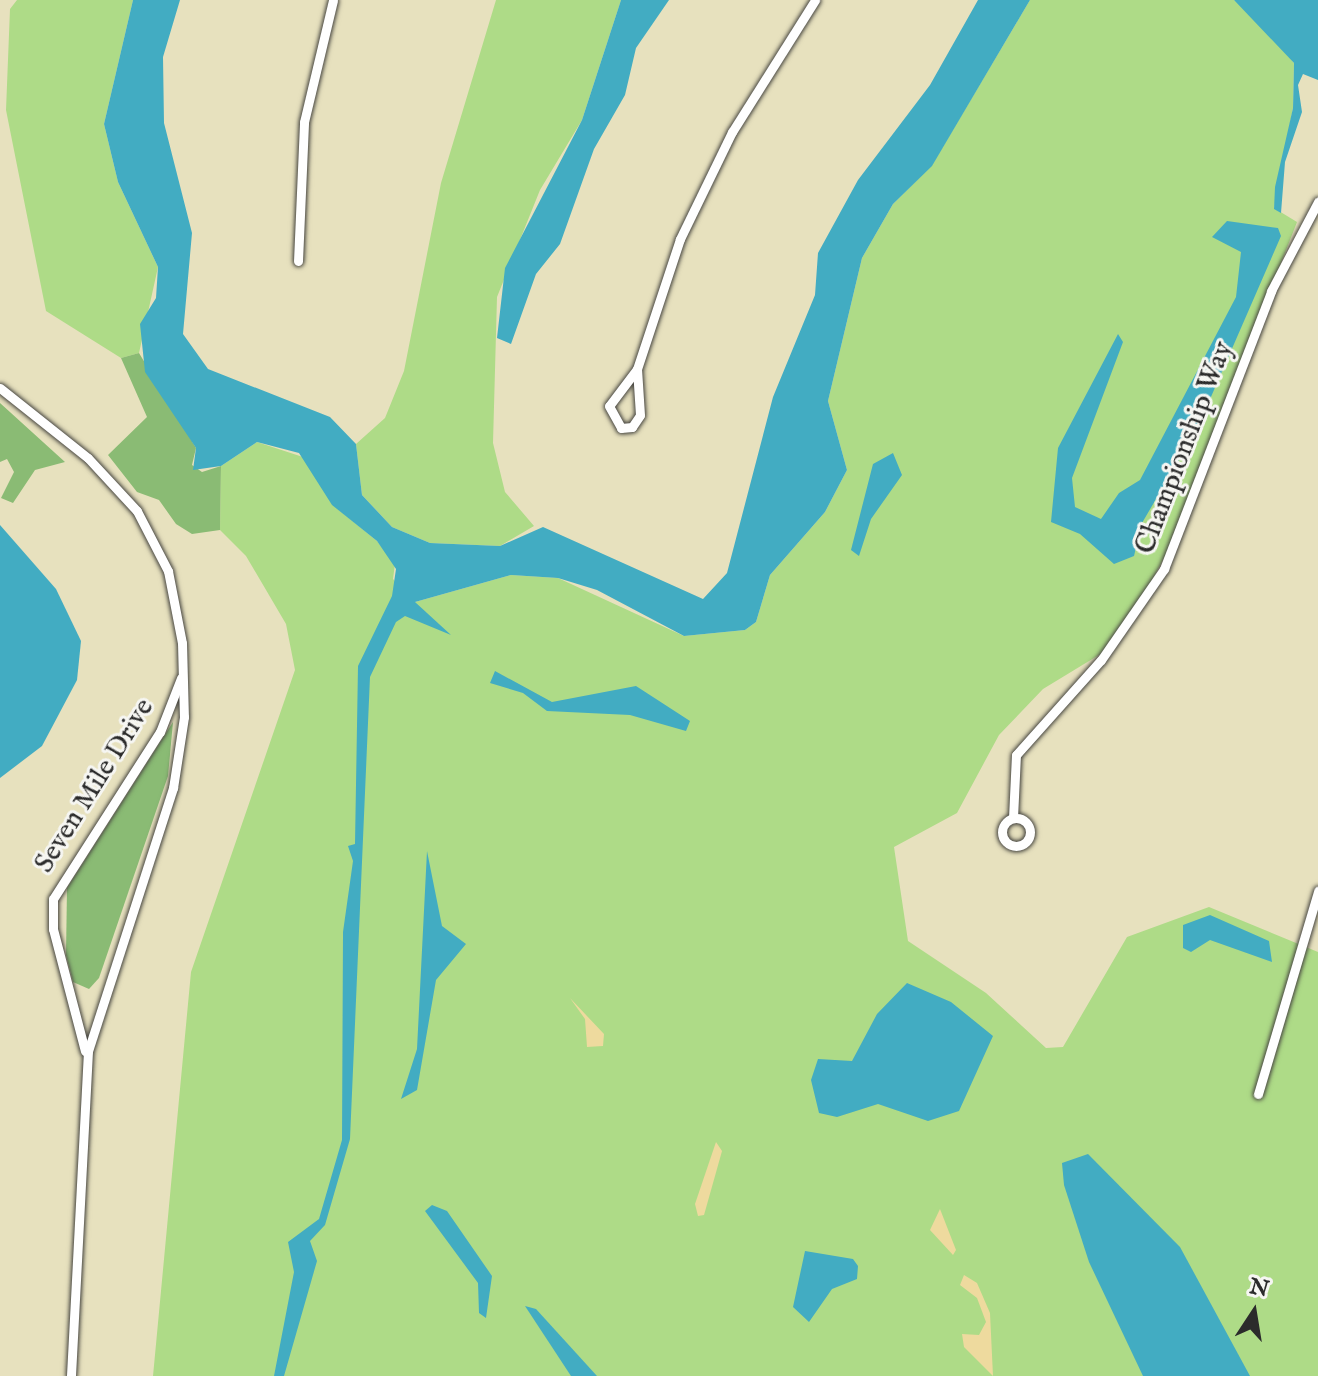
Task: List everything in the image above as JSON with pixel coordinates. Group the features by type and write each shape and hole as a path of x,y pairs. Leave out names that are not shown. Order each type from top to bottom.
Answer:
{"street":[{"path":"298,261 306,109 333,0"},
{"path":"637,369 640,415 632,427 621,428 609,406 637,369 705,184 815,0"},
{"name":"Championship Way","path":"1013,818 1016,755 1101,660 1164,569 1265,305 1318,202"},
{"name":"Seven Mile Drive","path":"0,388 96,464 137,511 171,583 183,667 173,788 96,1015 86,1069 71,1376"},
{"name":"Seven Mile Drive","path":"86,1069 53,929 53,899 160,732 183,667"},
{"path":"1258,1094 1318,891"}],"green space":[{"path":"17,0 133,0 104,124 118,182 158,267 139,353 121,358 46,311 6,110 10,9"},
{"path":"496,0 621,0 582,120 540,190 497,297 493,443 505,492 534,526 500,546 430,543 392,527 362,495 356,444 385,418 404,371 441,183"},
{"path":"1030,0 1234,0 1257,18 1294,63 1293,108 1274,208 1297,222 1170,547 1117,644 1043,689 999,735 957,813 894,847 908,941 986,993 1046,1048 1063,1047 1127,937 1209,907 1318,952 1318,1376 153,1376 191,972 295,670 286,624 246,556 220,530 221,466 257,442 309,459 333,505 377,541 395,564 393,579 415,602 511,575 558,578 684,636 745,630 756,622 770,575 825,512 847,470 828,401 862,258 893,204 932,165"},
{"path":"139,353 196,448 192,465 202,472 221,466 220,530 192,534 176,524 159,500 137,492 108,455 147,417 121,358"},
{"path":"0,403 65,462 35,470 13,503 1,498 14,472 7,459 0,462"},
{"path":"173,722 168,776 99,978 89,989 73,982 66,955 67,888"}],"sand":[{"path":"570,998 604,1034 603,1046 587,1047 585,1019"},
{"path":"716,1142 722,1151 704,1215 698,1216 695,1204"},
{"path":"940,1209 956,1250 953,1255 930,1230"},
{"path":"964,1275 977,1283 990,1313 993,1376 964,1347 962,1334 979,1335 986,1322 977,1298 960,1285"}],"water":[{"path":"133,0 180,0 163,57 164,123 192,233 183,334 208,369 330,417 356,444 362,495 392,527 430,543 500,546 543,527 703,599 727,573 773,397 815,295 818,253 858,180 930,85 978,0 1030,0 932,166 893,204 862,258 828,401 847,470 825,512 770,575 756,622 745,630 684,636 597,590 558,578 511,575 415,602 451,635 405,616 396,622 370,677 350,1139 325,1225 310,1241 317,1261 284,1376 274,1376 294,1272 288,1242 319,1219 342,1140 343,932 353,861 348,846 355,844 358,666 392,596 396,569 377,541 332,505 299,453 257,442 221,466 193,470 196,448 145,372 140,324 156,298 158,267 118,182 104,124"},
{"path":"621,0 669,0 636,48 625,95 594,149 560,244 536,274 511,344 497,338 505,268 582,120"},
{"path":"1234,0 1318,0 1318,80 1303,74 1298,85 1302,112 1285,162 1281,213 1274,209 1275,187 1293,108 1294,63"},
{"path":"1227,221 1278,228 1281,236 1197,429 1142,523 1134,556 1114,564 1080,534 1051,522 1058,448 1118,334 1123,342 1072,478 1075,507 1101,519 1119,493 1140,480 1236,297 1241,252 1212,237"},
{"path":"893,453 902,475 871,519 859,556 851,550 873,464"},
{"path":"0,525 56,589 81,641 77,680 42,746 0,778"},
{"path":"495,671 552,702 636,686 690,721 686,731 630,715 547,711 523,693 490,683"},
{"path":"427,851 442,926 466,944 436,980 417,1090 401,1099 417,1049"},
{"path":"1210,915 1269,941 1272,962 1210,940 1191,952 1183,948 1183,925"},
{"path":"907,983 951,1002 993,1036 959,1111 928,1121 878,1104 837,1117 819,1113 811,1080 818,1059 852,1061 877,1014"},
{"path":"1088,1154 1180,1247 1250,1376 1143,1376 1089,1262 1064,1185 1062,1163"},
{"path":"432,1205 447,1211 492,1276 486,1318 479,1313 478,1283 425,1211"},
{"path":"805,1251 853,1259 858,1266 857,1279 832,1289 809,1322 793,1307"},
{"path":"525,1306 536,1309 597,1376 571,1376"}]}
